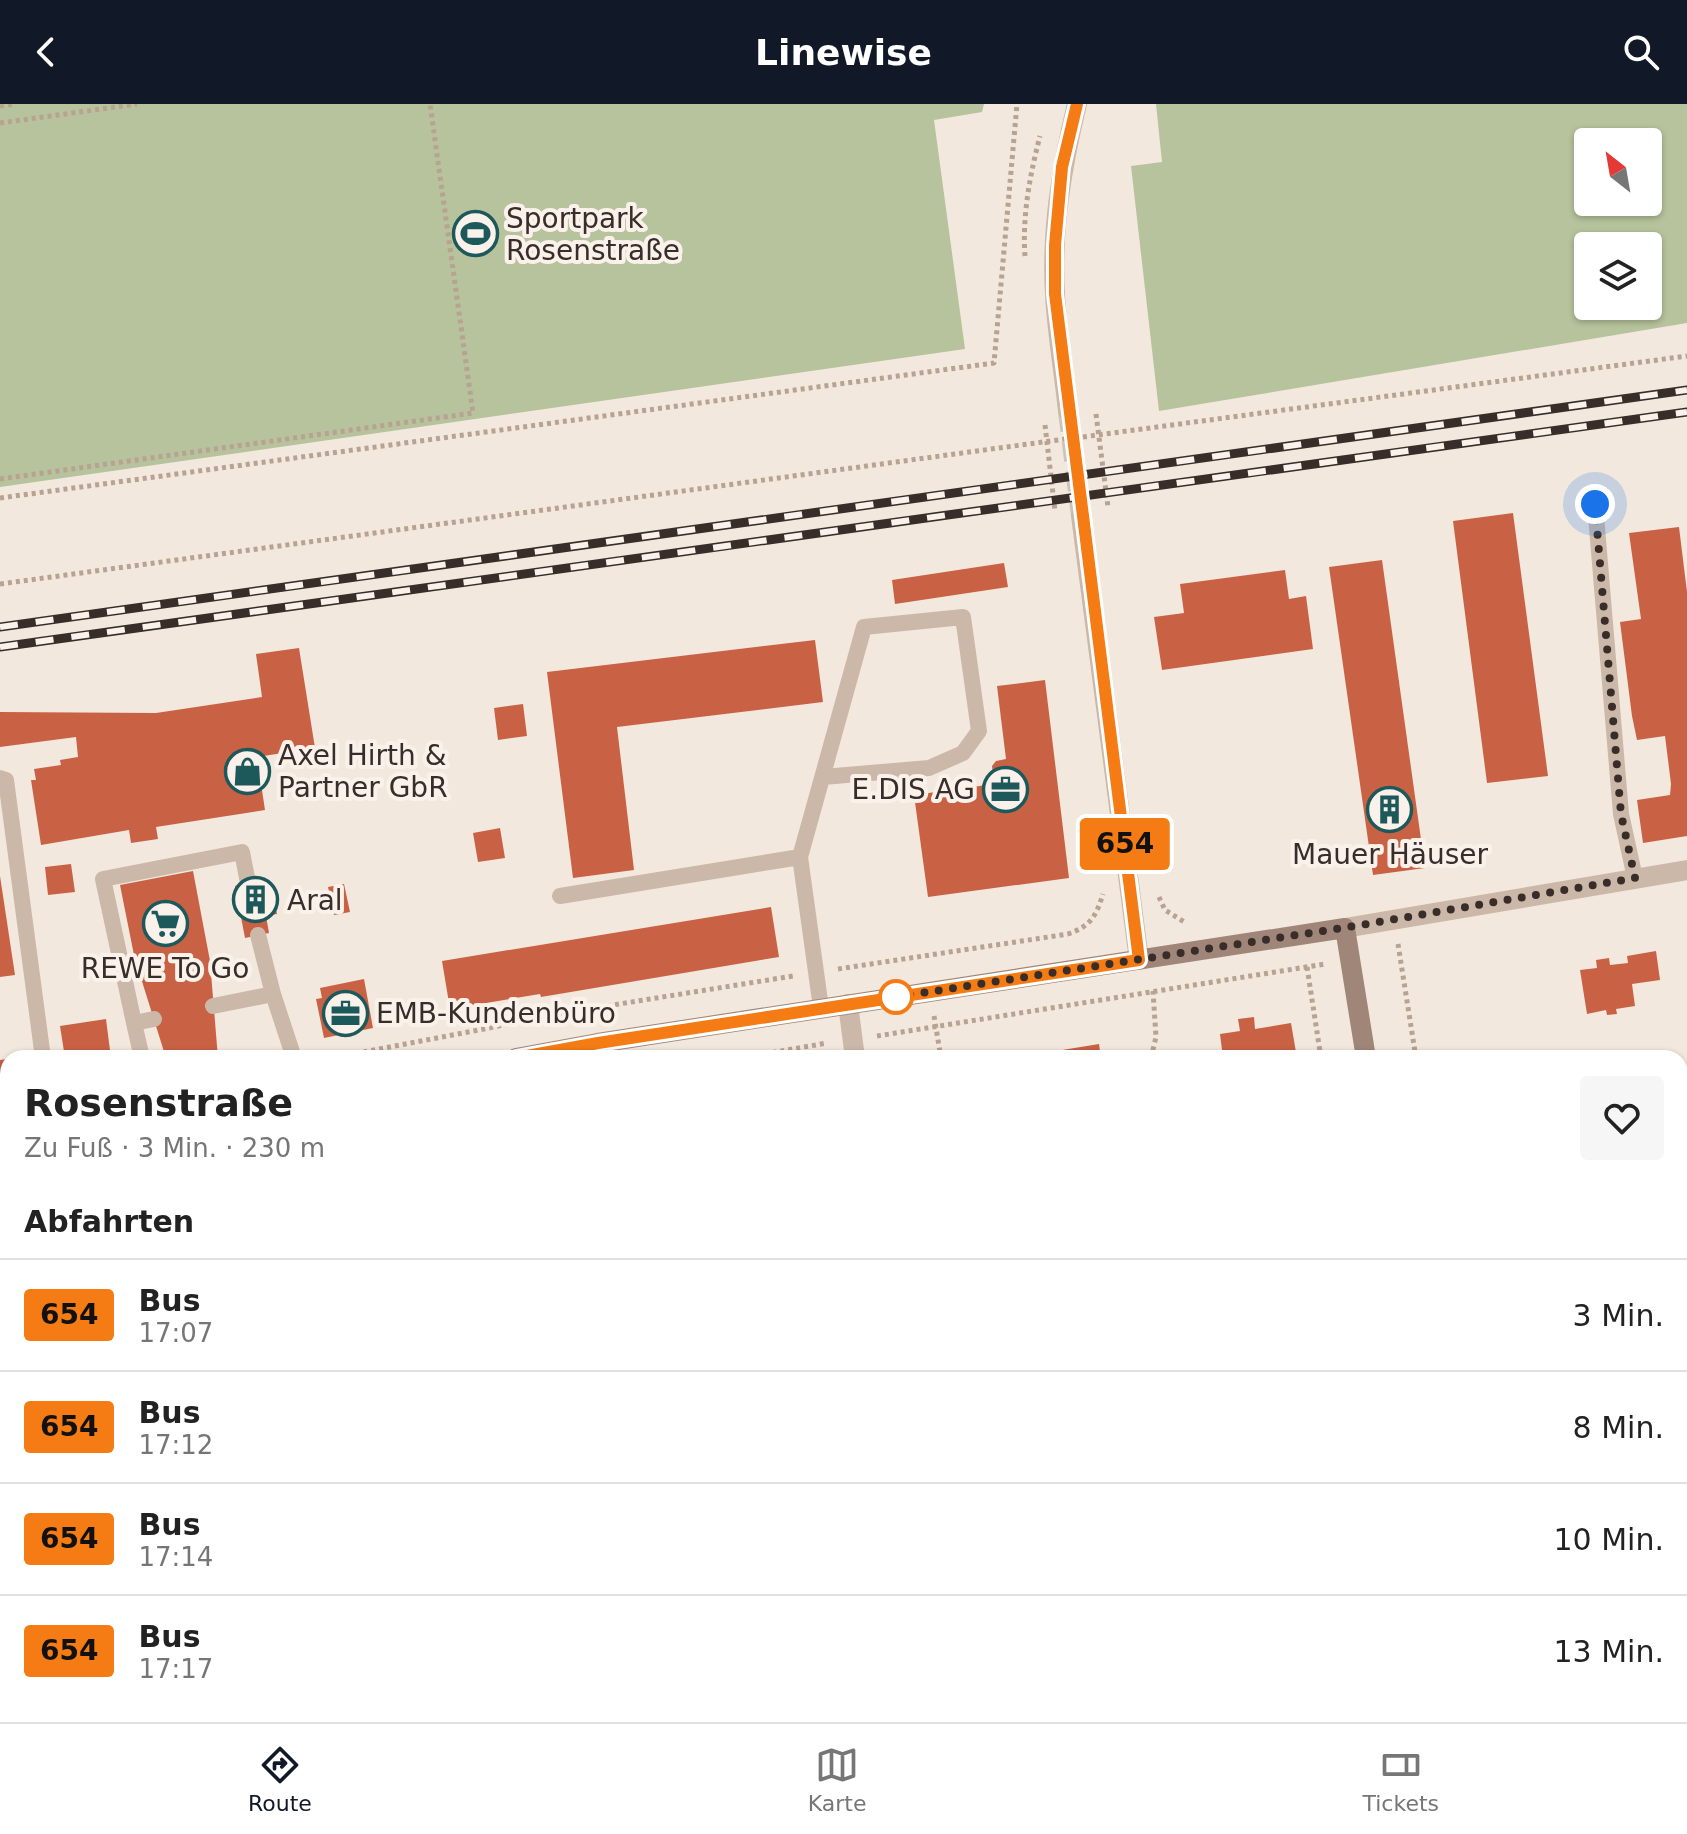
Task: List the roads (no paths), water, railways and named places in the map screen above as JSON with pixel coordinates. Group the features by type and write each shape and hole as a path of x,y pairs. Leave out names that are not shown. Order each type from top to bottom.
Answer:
{"street":[{"path":"1068,411 1055,294 1055,245 1062,167 1077,104"},
{"path":"1081,516 1139,960"},
{"path":"595,1050 821,1008 1345,928 1687,870"},
{"path":"1345,928 1365,1050"},
{"path":"848,1004 854,1049"}],"lane":[{"path":"1595,504 1621,814 1635,878"},
{"path":"821,1008 800,857 864,627 963,617 979,731 963,753 929,768 823,777"},
{"path":"0,778 6,780 42,1050"},
{"path":"140,1050 103,879 242,852 248,883"},
{"path":"560,896 800,857"},
{"path":"258,935 291,1050"},
{"path":"213,1006 273,994"},
{"path":"134,1023 154,1019"}],"tunnel":[{"path":"1068,411 1081,516"}],"railway":[{"path":"0,627 1687,390"},
{"path":"0,647 1687,412"}],"place":[{"name":"Sportpark Rosenstraße","path":"475,234"},
{"name":"Axel Hirth & Partner GbR","path":"247,771"},
{"name":"E.DIS AG","path":"1006,789"},
{"name":"Mauer Häuser","path":"1390,810"},
{"name":"Aral","path":"256,900"},
{"name":"REWE To Go","path":"165,923"},
{"name":"EMB-Kundenbüro","path":"345,1013"}]}
